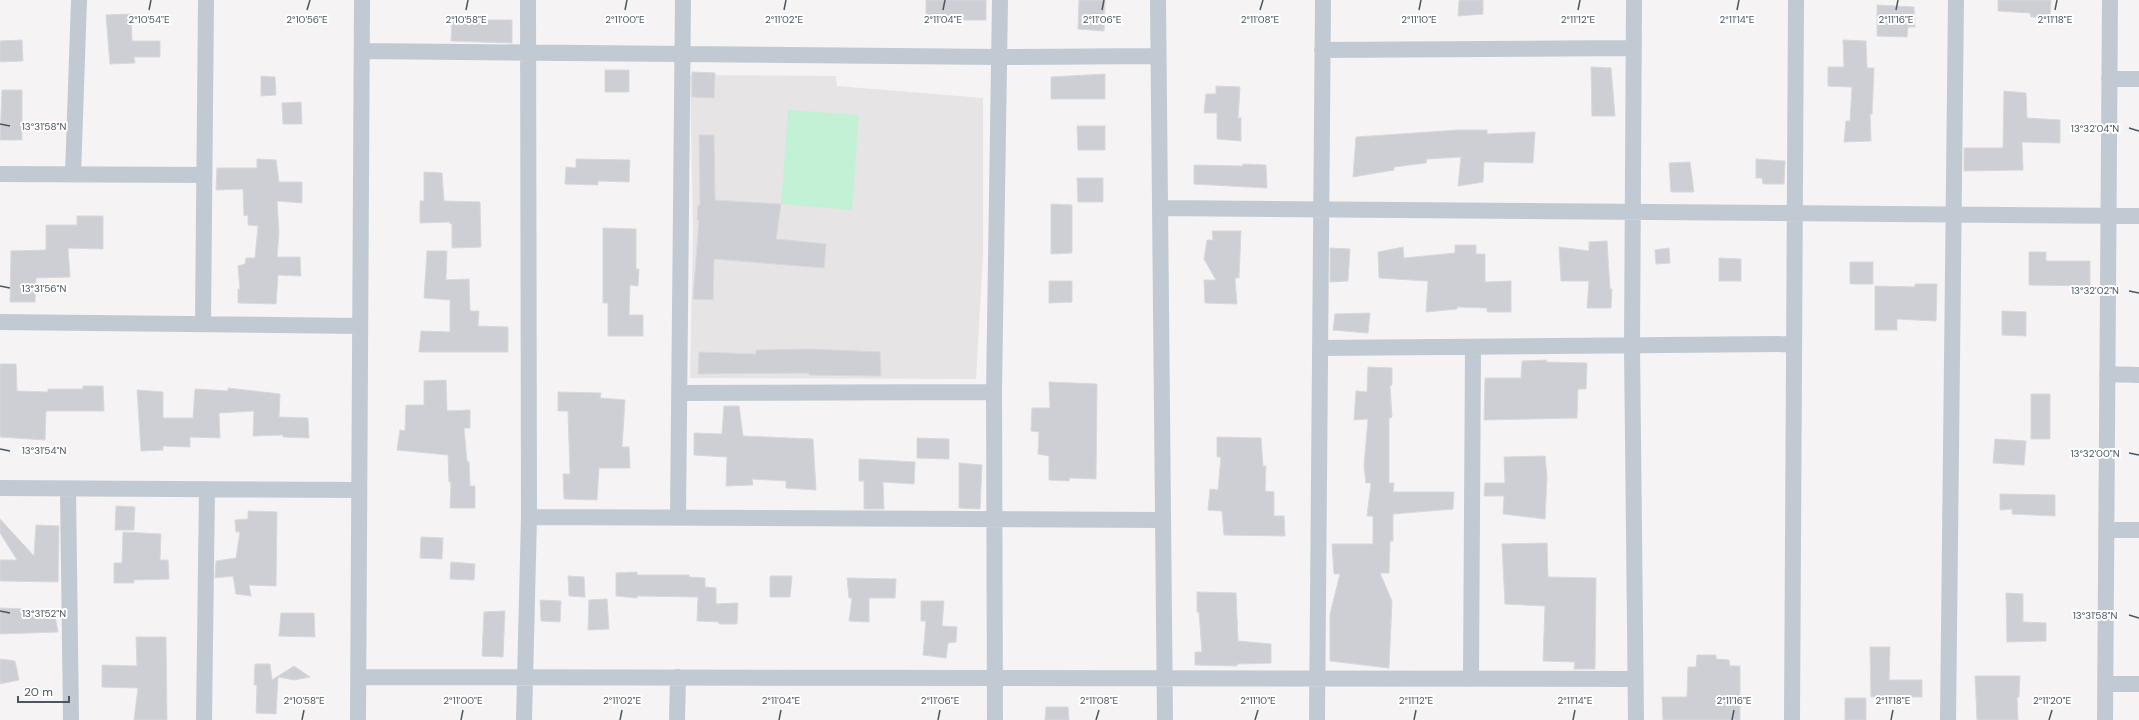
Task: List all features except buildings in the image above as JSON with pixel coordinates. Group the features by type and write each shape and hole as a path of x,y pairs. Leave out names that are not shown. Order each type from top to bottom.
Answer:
{"street":[{"path":"74,174 79,0"},
{"path":"203,324 206,0"},
{"path":"358,720 362,0"},
{"path":"524,720 529,517 528,0"},
{"path":"678,518 683,0"},
{"path":"995,720 994,392 1000,0"},
{"path":"1158,0 1165,720"},
{"path":"1317,720 1323,0"},
{"path":"1634,0 1632,346 1636,720"},
{"path":"1792,720 1796,0"},
{"path":"1948,720 1956,0"},
{"path":"2105,720 2110,0"},
{"path":"1322,50 1634,48"},
{"path":"362,51 999,57 1158,56"},
{"path":"2109,79 2139,79"},
{"path":"0,174 204,175"},
{"path":"1160,208 2139,216"},
{"path":"0,322 360,326"},
{"path":"1320,348 1794,344"},
{"path":"1471,679 1473,347"},
{"path":"2107,374 2139,375"},
{"path":"680,393 994,392"},
{"path":"0,488 359,490"},
{"path":"68,489 71,720"},
{"path":"204,720 208,489"},
{"path":"529,517 1163,520"},
{"path":"2106,530 2139,530"},
{"path":"358,677 1635,679"},
{"path":"677,720 678,677"},
{"path":"2106,684 2139,684"}],"shaded area":[{"path":"690,75 836,76 837,86 983,98 983,256 976,379 690,378 693,232"}],"green space":[{"path":"788,110 859,115 852,210 781,204"}]}
